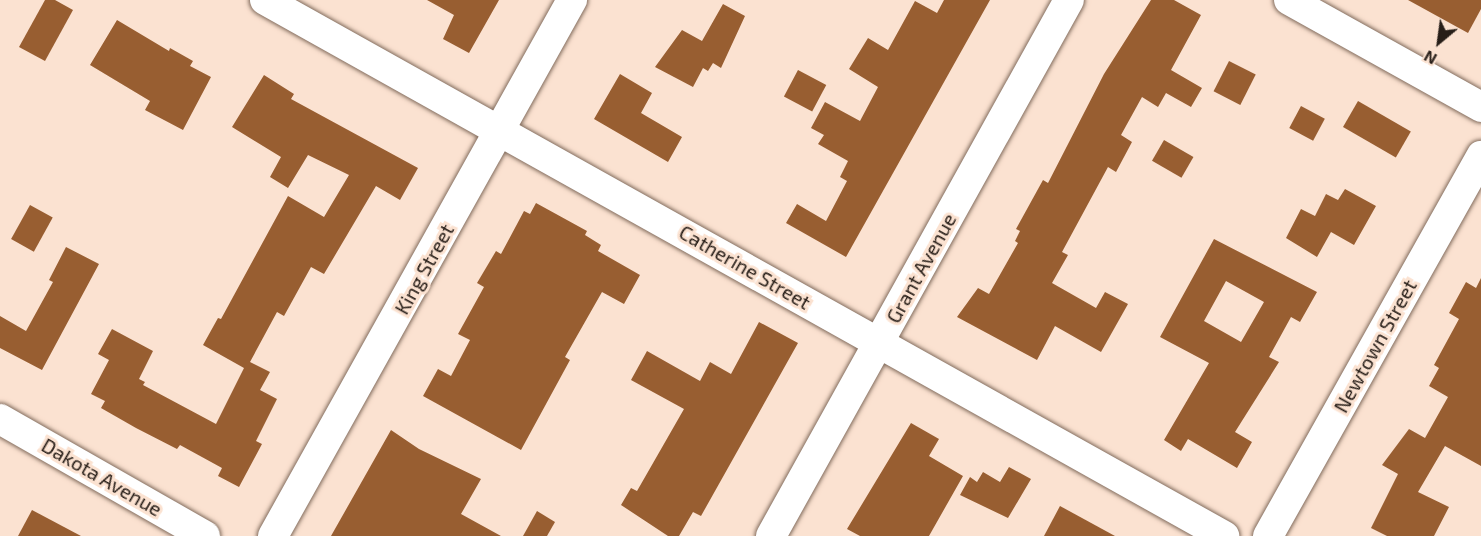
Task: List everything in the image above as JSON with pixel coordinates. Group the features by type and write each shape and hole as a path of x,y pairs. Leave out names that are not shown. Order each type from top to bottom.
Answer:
{"street":[{"name":"Catherine Street","path":"265,0 1224,536"},
{"name":"King Street","path":"273,536 572,0"},
{"name":"Grant Avenue","path":"771,536 1070,0"},
{"path":"1289,0 1481,107"},
{"name":"Newtown Street","path":"1268,536 1481,156"},
{"name":"Dakota Avenue","path":"0,419 205,536"}],"building":[{"path":"45,0 55,0 73,10 45,61 19,47"},
{"path":"427,0 499,0 469,53 443,39 454,15"},
{"path":"944,0 990,0 846,257 786,223 797,204 826,221 847,181 840,177 848,161 818,144 824,135 811,128 825,102 860,121 878,87 849,69 868,38 888,50 915,1 937,13"},
{"path":"1151,0 1174,0 1201,15 1171,70 1202,88 1191,107 1166,93 1158,107 1142,97 1121,135 1132,142 1116,172 1108,167 1062,252 1068,255 1052,283 1096,308 1105,292 1128,304 1101,352 1055,326 1037,360 957,317 978,288 989,294 1018,243 1015,241 1020,231 1016,229 1043,180 1048,183 1104,74"},
{"path":"1408,0 1481,0 1481,9 1468,33"},
{"path":"723,4 745,16 721,68 713,63 708,71 703,68 693,87 655,67 682,30 702,41"},
{"path":"117,20 169,51 170,48 193,61 190,66 211,77 183,130 145,110 150,101 90,65"},
{"path":"1229,61 1256,75 1240,105 1214,91"},
{"path":"798,70 826,85 812,112 784,96"},
{"path":"620,74 652,93 641,113 682,137 668,162 594,119"},
{"path":"264,75 294,94 291,99 418,168 400,200 376,186 324,274 311,267 284,316 277,312 250,362 270,372 260,390 277,399 256,441 262,444 239,487 218,476 222,468 180,445 177,449 136,428 101,408 105,401 91,394 109,360 98,354 112,329 153,351 139,379 145,382 143,385 216,424 244,368 203,345 218,318 221,319 288,196 324,217 349,175 308,155 288,188 270,177 281,157 232,127"},
{"path":"1358,101 1411,132 1396,157 1343,127"},
{"path":"1301,106 1325,119 1313,141 1289,128"},
{"path":"1164,140 1193,157 1181,178 1152,161"},
{"path":"1345,189 1376,206 1354,245 1331,232 1317,257 1286,238 1301,209 1315,216 1326,194 1338,200"},
{"path":"536,203 587,231 585,235 601,245 598,251 640,275 624,304 602,292 565,357 570,360 521,450 423,396 438,369 451,376 470,340 458,334 484,287 477,283 496,251 501,254 524,211 530,214"},
{"path":"30,205 53,218 34,252 11,239"},
{"path":"1214,239 1317,292 1300,322 1291,317 1269,357 1279,362 1235,432 1252,442 1237,468 1188,439 1181,451 1164,440 1209,363 1160,337","holes":["1226,281 1264,302 1241,342 1204,321"]},
{"path":"66,247 99,264 42,370 0,348 0,316 26,331 53,282 49,280"},
{"path":"1481,278 1481,466 1445,446 1418,492 1449,507 1434,536 1387,536 1371,528 1398,474 1382,465 1409,429 1425,438 1448,397 1429,386 1439,368 1434,365 1459,319 1449,313 1466,282 1476,288"},
{"path":"759,322 798,343 701,516 693,512 679,536 668,536 621,505 631,488 637,491 684,409 631,380 647,351 700,381 710,362 731,374"},
{"path":"911,423 939,439 929,456 963,476 929,536 860,536 847,529"},
{"path":"391,430 419,449 481,479 461,514 501,536 331,536"},
{"path":"1009,467 1031,479 1008,518 960,495 970,477 977,482 983,472 1000,482"},
{"path":"1060,506 1115,536 1044,536"},
{"path":"32,510 81,536 18,536"},
{"path":"537,511 555,522 547,536 523,536"}]}
